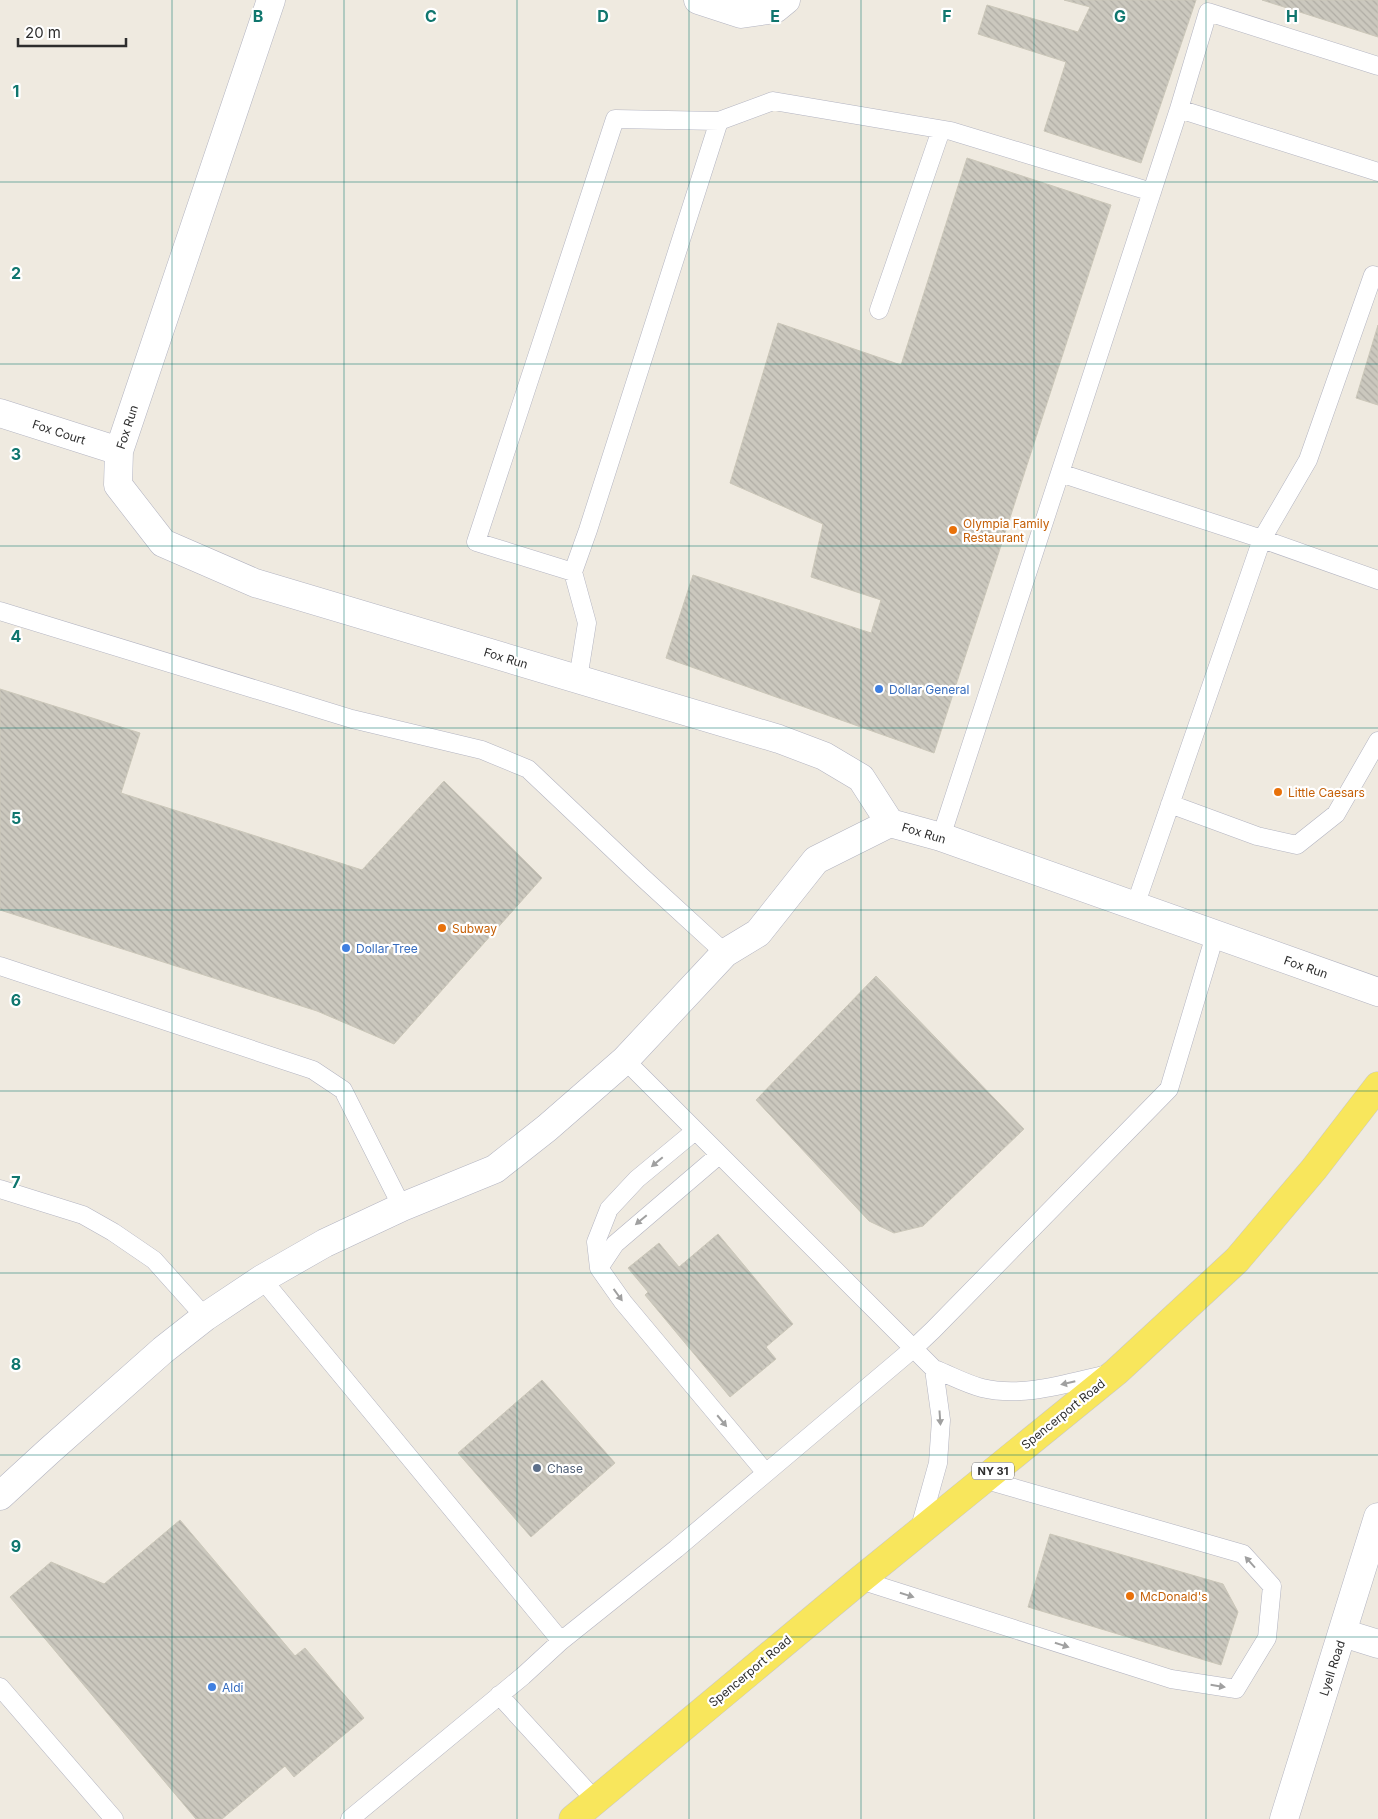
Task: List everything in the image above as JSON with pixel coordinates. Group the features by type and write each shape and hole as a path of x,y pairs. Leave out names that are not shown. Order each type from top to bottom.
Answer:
{"main road":[{"name":"Spencerport Road","path":"573,1819 918,1532 1116,1372 1237,1260 1314,1169 1378,1086"}],"street":[{"name":"Fox Run","path":"271,0 118,451 118,485 162,543 255,584 779,739 824,756 861,778 890,823 941,837 1378,992"},
{"path":"698,0 741,14 775,8 786,0"},
{"name":"Fox Court","path":"0,413 118,451"},
{"path":"0,1496 163,1350 205,1317 262,1279 325,1243 402,1207 495,1169 547,1128 625,1060 725,953 758,933 816,860 890,823"},
{"name":"Lyell Road","path":"1284,1819 1378,1517"},
{"path":"1343,1633 1378,1644"}],"lane":[{"path":"941,837 1179,109 1208,12 1378,66"},
{"path":"573,572 476,542 615,119 719,121 773,102 951,131 1152,192"},
{"path":"1179,109 1378,172"},
{"path":"578,679 587,622 573,572 719,121"},
{"path":"879,310 941,130"},
{"path":"1135,906 1262,539 1308,460 1373,276 1378,277"},
{"path":"1060,473 1262,539 1378,580"},
{"path":"0,611 352,720 482,750 528,768 640,876 725,953"},
{"path":"1170,804 1257,836 1297,845 1336,814 1378,741"},
{"path":"350,1819 561,1641 676,1549 934,1330 1169,1089 1215,935"},
{"path":"0,966 314,1070 343,1090 402,1207"},
{"path":"625,1060 934,1370 982,1388 1010,1391 1054,1387 1116,1372"},
{"path":"694,1131 637,1179 609,1209 596,1242 599,1268 623,1302 766,1473"},
{"path":"599,1268 615,1244 718,1155"},
{"path":"0,1189 83,1215 113,1232 154,1260 205,1317"},
{"path":"262,1279 561,1641"},
{"path":"918,1532 938,1463 941,1420 934,1370"},
{"path":"860,1580 1171,1679 1236,1689 1267,1638 1272,1586 1243,1554 984,1479"},
{"path":"0,1687 114,1819"},
{"path":"499,1695 595,1800"}],"building":[{"path":"1064,0 1196,0 1141,163 1044,131 1066,62 978,34 987,5 1078,32 1090,7"},
{"path":"1262,0 1378,0 1378,37"},
{"path":"967,158 1111,205 934,753 666,658 693,575 871,633 881,600 811,577 823,524 730,483 778,323 901,365"},
{"path":"1378,325 1378,405 1356,398"},
{"path":"0,689 140,733 121,793 362,870 444,781 542,878 394,1044 317,1011 0,910"},
{"path":"876,976 1024,1129 923,1226 894,1233 869,1221 756,1100"},
{"path":"718,1234 793,1324 766,1347 776,1359 730,1397 645,1295 648,1292 628,1268 659,1243 679,1267"},
{"path":"542,1380 615,1463 531,1537 458,1453"},
{"name":"Aldi","path":"180,1520 295,1656 305,1648 364,1718 294,1777 285,1766 222,1819 196,1819 10,1597 51,1562 104,1584"},
{"name":"McDonald's","path":"1050,1534 1223,1584 1238,1612 1221,1665 1028,1607"}],"place":[{"name":"Olympia Family Restaurant","path":"953,530"},
{"name":"Dollar General","path":"879,689"},
{"name":"Little Caesars","path":"1278,792"},
{"name":"Subway","path":"442,928"},
{"name":"Dollar Tree","path":"346,948"},
{"name":"Chase","path":"537,1468"},
{"name":"McDonald's","path":"1130,1596"},
{"name":"Aldi","path":"212,1687"}]}
